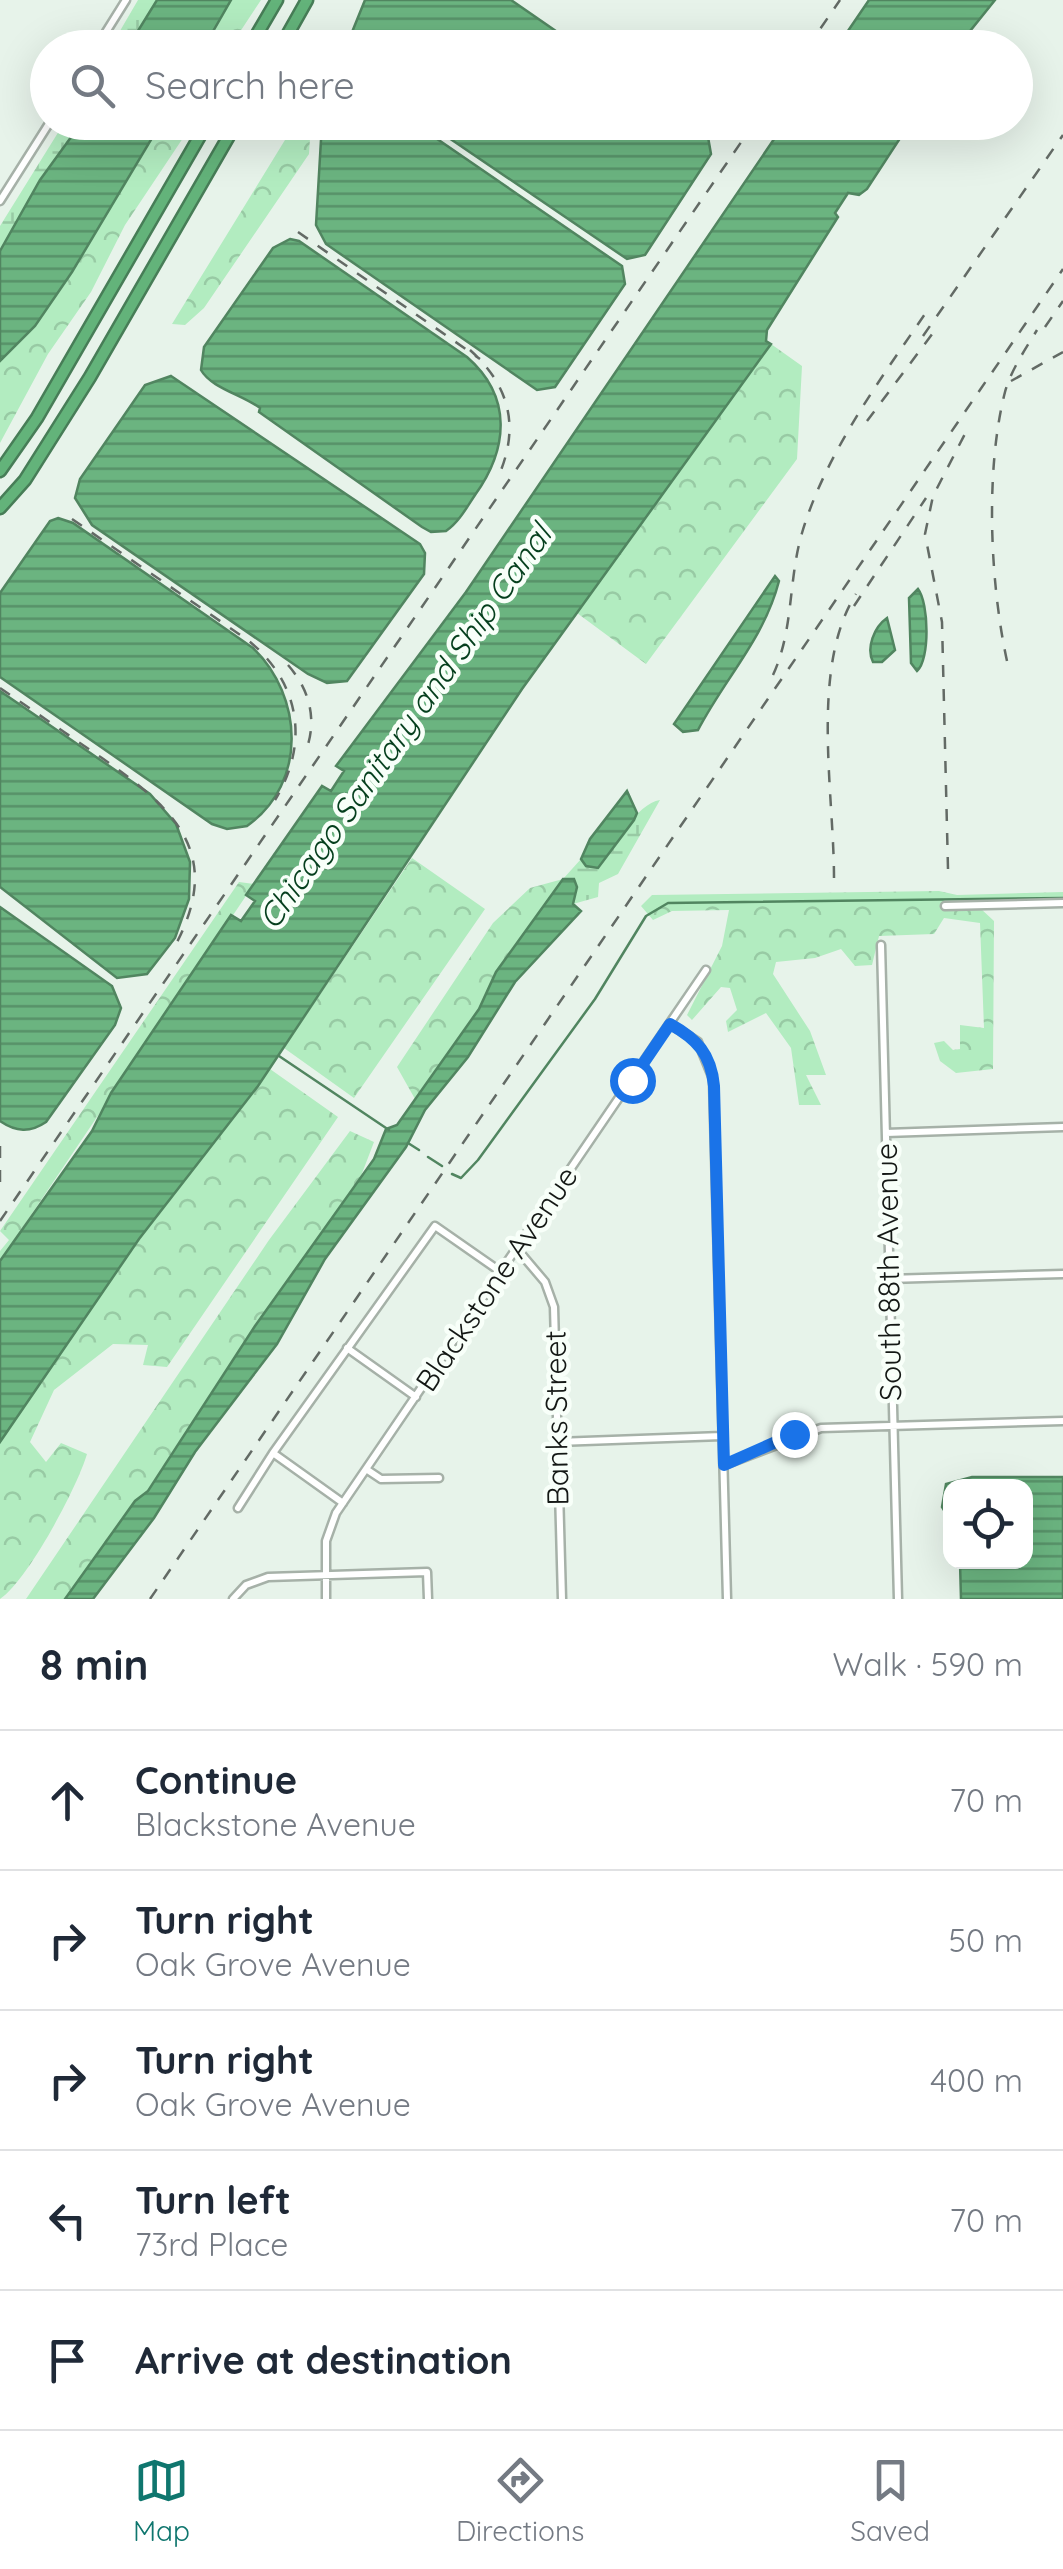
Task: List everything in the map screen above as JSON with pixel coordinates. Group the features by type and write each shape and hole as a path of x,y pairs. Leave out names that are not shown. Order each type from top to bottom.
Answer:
{"highway":[{"path":"260,30 277,0"},
{"path":"290,30 307,0"},
{"path":"0,471 37,418 198,140"},
{"path":"0,508 25,480 90,377 226,140"}],"street":[{"path":"107,30 126,0"},
{"path":"0,200 38,140"},
{"path":"945,906 1063,904"},
{"name":"South 88th Avenue","path":"880,945 898,1599"},
{"name":"Blackstone Avenue","path":"326,1599 328,1531 342,1503 706,970"},
{"path":"670,1024 698,1042 713,1079 727,1599"},
{"path":"886,1132 1063,1128"},
{"path":"238,1508 435,1226 501,1272"},
{"name":"Banks Street","path":"517,1249 545,1282 554,1307 562,1599"},
{"path":"888,1279 1063,1274"},
{"path":"347,1348 416,1397"},
{"path":"724,1465 808,1430 1063,1421"},
{"path":"557,1442 722,1436"},
{"path":"273,1453 342,1503"},
{"path":"366,1468 382,1479 439,1478"},
{"path":"233,1599 262,1579 427,1572 428,1599"}],"green space":[{"path":"138,0 157,0 138,30 120,30"},
{"path":"231,0 261,0 241,30 214,30"},
{"path":"53,140 69,140 40,180 0,251 0,226"},
{"path":"151,140 182,140 125,225 91,292 48,354 0,443 0,361 35,326"},
{"path":"285,140 310,140 309,154 204,308 185,325 172,324"},
{"path":"771,344 802,366 797,459 646,664 577,613"},
{"path":"660,800 618,874 599,883 598,897 573,904 577,887 574,879 563,879 581,859 586,866 598,867 634,818"},
{"path":"412,858 485,909 354,1098 284,1048"},
{"path":"563,879 496,972 479,1009 415,1099 397,1067 493,923 530,888"},
{"path":"239,882 254,884 0,1261 0,1251 9,1240 0,1231"},
{"path":"939,891 957,895 1063,892 1063,900 980,908 994,921 993,1069 956,1073 940,1061 934,1043 944,1041 953,1050 960,1049 960,1025 984,1028 980,923 944,918 934,934 879,936 872,965 855,966 841,949 815,958 776,962 773,974 810,1031 826,1075 806,1075 821,1105 799,1105 791,1048 766,1013 728,1032 726,1021 737,1010 730,988 721,987 692,1020 687,1015 722,946 729,910 672,911 653,920 641,906 652,895"},
{"path":"270,1069 338,1117 167,1367 143,1365 148,1345 113,1344 54,1390 30,1442 46,1462 61,1443 87,1454 50,1532 24,1573 0,1599 0,1442 139,1239"},
{"path":"350,1131 374,1142 361,1176 255,1326 147,1491 135,1501 65,1599 26,1599 269,1240"}],"water":[{"path":"157,0 231,0 214,30 138,30"},
{"path":"365,0 511,0 554,30 353,30"},
{"path":"869,0 995,0 971,30 849,30"},
{"path":"69,140 151,140 72,272 35,326 0,361 0,251 40,180"},
{"path":"321,140 439,140 622,266 625,284 555,387 537,390 326,244 316,225"},
{"path":"452,140 709,140 711,154 645,255 627,259"},
{"name":"Chicago Sanitary and Ship Canal","path":"773,140 899,140 867,189 859,195 848,193 835,213 838,217 767,330 766,341 771,344 522,689 258,1086 139,1239 0,1442 0,1261 92,1131 111,1093 231,915 241,921 255,901 246,895 322,786 331,791 344,771 336,766 466,592"},
{"path":"290,239 299,241 467,357 492,389 501,424 494,460 466,509 446,531 431,532 422,527 259,412 260,408 212,382 201,370 204,347 273,248"},
{"path":"171,376 420,544 425,553 424,574 347,681 327,683 308,674 92,525 75,498 80,479 145,385"},
{"path":"58,518 73,523 253,648 270,668 289,714 289,763 281,787 267,808 247,826 227,829 212,824 0,677 0,593 50,521"},
{"path":"775,576 779,581 754,640 698,730 683,732 674,724"},
{"path":"918,589 926,631 924,656 917,671 911,663 909,598"},
{"path":"887,618 895,650 882,662 873,662 872,638"},
{"path":"0,691 150,794 176,824 190,862 189,899 175,938 147,974 117,978 0,887"},
{"path":"627,791 637,813 634,820 598,868 586,866 581,859 590,839"},
{"path":"563,879 574,879 577,887 573,904 581,911 515,982 468,1057 425,1110 406,1147 325,1259 277,1344 195,1452 154,1518 93,1599 65,1599 135,1501 148,1491 255,1326 374,1159 386,1129 397,1125 479,1009 496,972"},
{"path":"0,907 112,986 121,1008 115,1025 46,1122 29,1129 17,1129 0,1121"},
{"path":"1063,1477 1063,1599 961,1599 960,1569 1033,1569 1033,1479 965,1479"}],"waterway":[{"path":"452,1174 461,1178 478,1160 595,999 646,916 668,903 1063,898"},
{"path":"279,1056 389,1130"},
{"path":"408,1143 419,1150"},
{"path":"428,1157 442,1166"}],"railway":[{"path":"819,30 840,0"},
{"path":"923,336 1063,135"},
{"path":"0,1221 743,140"},
{"path":"298,232 480,359"},
{"path":"150,1599 1063,269"},
{"path":"1045,327 1063,301"},
{"path":"773,675 784,640 802,533 824,475 855,419 925,314"},
{"path":"867,421 936,329"},
{"path":"1007,661 994,562 994,456 1008,384 1037,330"},
{"path":"470,350 494,377 507,407 509,440 499,475"},
{"path":"1011,381 1063,352"},
{"path":"948,869 942,622 925,534 933,496 968,428"},
{"path":"854,606 926,498"},
{"path":"72,519 249,641 280,676 289,695 295,736 293,758 275,800"},
{"path":"834,878 829,693 833,657 856,594"},
{"path":"288,665 310,706 311,729 305,753"},
{"path":"0,688 128,777 171,816 185,837 193,860 195,885 189,914 175,946"},
{"path":"0,1146 0,1187"}],"route":[{"path":"632,1080 670,1024 698,1042 708,1058 714,1086 724,1465 794,1434"}]}
